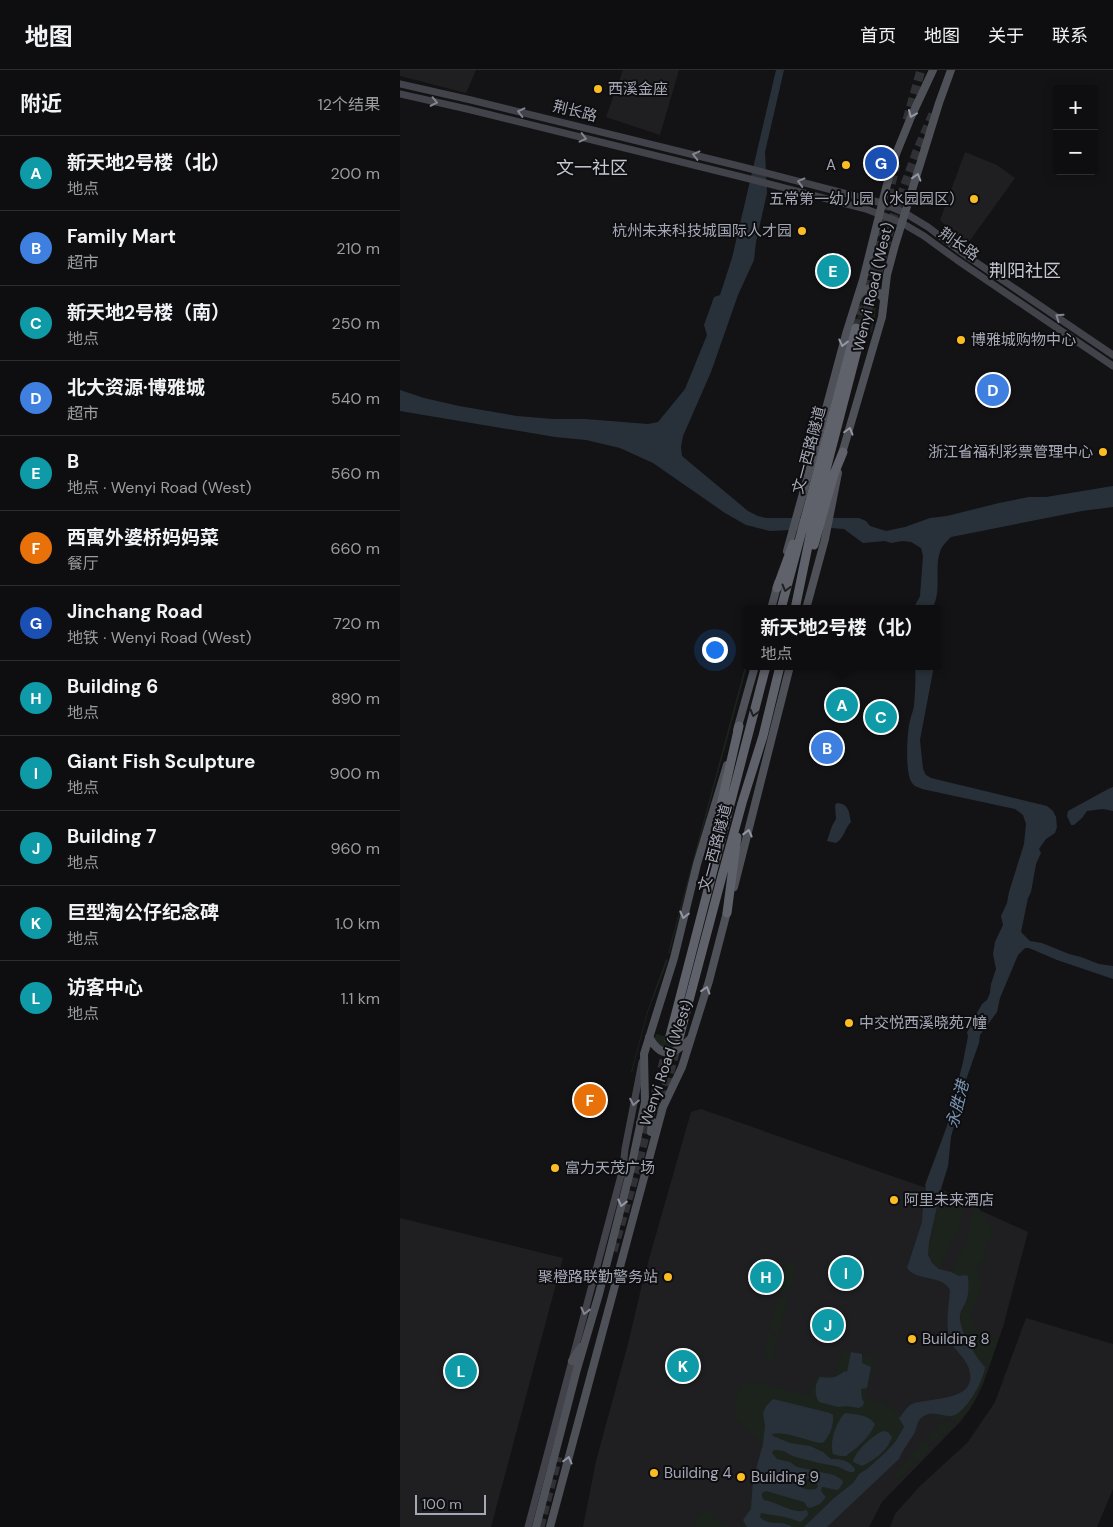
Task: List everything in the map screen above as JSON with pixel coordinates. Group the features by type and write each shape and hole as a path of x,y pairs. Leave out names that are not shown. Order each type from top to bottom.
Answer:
{"highway":[{"name":"文一西路隧道","path":"782,605 796,534 813,512 860,328 814,487 813,512 817,540 796,604"},
{"path":"813,512 834,474 843,452"},
{"path":"776,588 796,534"},
{"name":"文一西路隧道","path":"765,670 715,862 674,1037 763,736 779,670"},
{"path":"715,862 719,814 739,726"},
{"path":"727,913 742,803"}],"main road":[{"name":"Wenyi Road (West)","path":"817,540 813,512 846,334 896,154 933,70"},
{"name":"Wenyi Road (West)","path":"843,452 882,317 887,275 951,70"},
{"name":"荆长路","path":"400,84 772,174 882,203 905,213 928,227 961,252 1113,354"},
{"name":"荆长路","path":"400,94 477,111 866,209 902,223 924,236 1113,366"},
{"path":"858,296 870,288 877,291 883,298"},
{"path":"807,605 817,540"},
{"path":"772,605 776,588"},
{"name":"Wenyi Road (West)","path":"536,1527 631,1168 645,1102 644,1054 674,958 712,810 755,670"},
{"name":"Wenyi Road (West)","path":"550,1527 662,1107 682,1067 717,953 789,670"},
{"path":"649,1037 657,1049 668,1053 680,1049 691,1038"},
{"path":"528,1527 623,1168 644,1054"},
{"path":"640,1124 646,1118 652,1121 653,1124 646,1155 644,1176"},
{"path":"572,1361 586,1339"}],"shaded area":[{"path":"400,70 476,70 466,93 400,76"},
{"path":"623,70 679,70 660,135 606,117"},
{"name":"五常第一幼儿园（水园园区）","path":"965,152 997,165 1015,178 966,246 940,220"},
{"path":"868,290 877,294 872,333 864,327 855,327 861,302"},
{"path":"744,670 746,670 669,954"},
{"path":"666,959 668,960 648,1012 631,1072 647,1012"},
{"path":"656,1034 683,1041 675,1050 661,1049 654,1039"},
{"path":"701,1109 949,1196 1028,1232 1003,1327 983,1384 961,1421 882,1502 869,1527 583,1527 596,1461 629,1340 643,1280 691,1112"},
{"path":"941,1189 963,1199 963,1208 956,1235 939,1269 932,1263 928,1255"},
{"path":"975,1204 993,1231 984,1253 988,1259 987,1261 981,1259 975,1270 981,1274 979,1280 983,1283 973,1311 973,1325 986,1336 998,1341 983,1384 973,1405 959,1422 951,1418 938,1420 935,1418 938,1415 958,1413 968,1404 985,1371 971,1348 961,1322 961,1313 968,1294 968,1276 959,1276 951,1272 965,1247"},
{"path":"400,1218 563,1258 491,1527 400,1527"},
{"path":"798,1261 790,1290 777,1294 785,1264"},
{"path":"789,1295 779,1333 769,1331 778,1298"},
{"path":"1026,1318 1113,1344 1113,1489 1097,1527 890,1527 895,1514 919,1487 968,1442 995,1402"},
{"path":"768,1334 778,1337 771,1365 764,1352"},
{"path":"843,1349 875,1359 865,1399 885,1405 899,1415 904,1427 887,1451 859,1474 853,1483 834,1498 804,1527 741,1527 750,1505 751,1486 762,1443 734,1414 739,1390 749,1381 810,1395 818,1374 835,1376"},
{"path":"948,1421 952,1423 953,1427 933,1442 926,1438 940,1424"},
{"path":"926,1442 929,1445 927,1452 918,1460 914,1459 912,1454 922,1443"},
{"path":"909,1458 915,1462 905,1474 897,1479 895,1475"},
{"path":"678,1461 690,1469 672,1485"},
{"path":"709,1511 724,1525 731,1527 695,1527 697,1518"}],"water":[{"path":"776,70 784,70 765,152 767,193 754,260 738,295 711,372 683,436 681,447 682,456 748,511 766,518 859,518 866,521 870,526 886,531 905,527 930,518 947,516 1029,497 1046,497 1113,486 1113,507 1082,511 951,537 945,543 939,556 938,586 934,605 915,605 920,596 923,556 921,548 911,542 891,543 885,541 863,543 844,529 770,531 746,525 725,513 653,463 620,448 586,440 555,437 400,411 400,390 459,406 517,416 648,424 658,422 685,389 707,335 704,325 714,297 720,295 732,258"},
{"name":"永胜港","path":"915,670 933,670 920,740 923,769 926,775 931,778 1047,806 1056,817 1057,827 1055,833 1046,839 1039,849 1041,853 1036,864 1021,932 1030,941 1042,943 1099,964 1113,966 1113,979 1057,960 1029,948 1025,948 1018,955 1000,998 997,1012 980,1035 951,1137 948,1166 929,1242 928,1255 932,1263 939,1269 959,1276 968,1276 968,1294 960,1313 960,1321 968,1342 985,1367 984,1373 973,1396 962,1410 951,1416 932,1413 921,1418 899,1459 827,1527 804,1527 895,1442 904,1427 899,1418 908,1406 959,1394 966,1389 970,1382 969,1368 950,1340 948,1315 950,1290 941,1282 917,1275 907,1268 922,1222 923,1207 927,1195 925,1185 947,1126 963,1062 967,1033 973,1017 987,1000 990,993 996,969 993,954 995,942 1003,925 1001,916 1007,903 1024,844 1026,824 1023,815 1015,809 922,789 912,783 908,772 907,746 909,725 914,706"},
{"path":"1113,787 1113,811 1103,809 1087,811 1074,825 1071,825 1067,816 1068,811"},
{"path":"837,803 846,807 851,822 836,843 827,841 836,819 835,805"},
{"path":"851,1352 862,1354 862,1363 871,1367 867,1388 861,1389 863,1406 859,1408 838,1407 819,1402 816,1393 818,1379 820,1377 833,1377 845,1371 847,1372"},
{"path":"773,1399 833,1415 831,1430 822,1443 790,1435 772,1434 790,1443 810,1446 823,1452 831,1459 847,1462 855,1469 854,1472 849,1472 837,1467 796,1457 785,1451 774,1450 772,1453 777,1459 790,1462 797,1467 834,1475 842,1480 843,1483 838,1490 822,1487 821,1491 826,1497 820,1504 810,1508 804,1502 766,1491 762,1493 764,1500 791,1510 807,1510 808,1515 801,1522 761,1513 760,1517 768,1522 784,1523 792,1527 747,1527 743,1520 751,1509 753,1480 763,1444 765,1425 763,1413 766,1406","holes":["799,1478 813,1480 818,1486 816,1489 802,1488 797,1481"]},
{"path":"845,1413 866,1417 875,1424 870,1434 859,1446 846,1456 840,1456 833,1454 832,1444 836,1427"},
{"path":"883,1431 888,1432 892,1437 884,1450 872,1461 862,1466 853,1462 857,1453 865,1444"}],"tunnel":[{"path":"907,120 921,70"},
{"path":"863,327 893,218 917,151 933,114"},
{"path":"856,328 896,164"},
{"path":"613,1251 637,1168 670,1036"},
{"path":"659,1112 679,1038"},
{"path":"540,1527 558,1457"}],"place":[{"name":"西溪金座","path":"598,89"},
{"name":"Jinchang Road","path":"881,163"},
{"name":"A","path":"846,165"},
{"name":"五常第一幼儿园（水园园区）","path":"974,199"},
{"name":"杭州未来科技城国际人才园","path":"802,231"},
{"name":"B","path":"833,271"},
{"name":"博雅城购物中心","path":"961,340"},
{"name":"北大资源·博雅城","path":"993,390"},
{"name":"浙江省福利彩票管理中心","path":"1103,452"},
{"name":"新天地2号楼（北）","path":"842,705"},
{"name":"新天地2号楼（南）","path":"881,717"},
{"name":"Family Mart","path":"827,748"},
{"name":"中交悦西溪晓苑7幢","path":"849,1023"},
{"name":"西寓外婆桥妈妈菜","path":"590,1100"},
{"name":"富力天茂广场","path":"555,1168"},
{"name":"阿里未来酒店","path":"894,1200"},
{"name":"Giant Fish Sculpture","path":"846,1273"},
{"name":"聚橙路联勤警务站","path":"668,1277"},
{"name":"Building 6","path":"766,1277"},
{"name":"Building 7","path":"828,1325"},
{"name":"Building 8","path":"912,1339"},
{"name":"巨型淘公仔纪念碑","path":"683,1366"},
{"name":"访客中心","path":"461,1371"},
{"name":"Building 4","path":"654,1473"},
{"name":"Building 9","path":"741,1477"}],"district":[{"name":"文一社区","path":"592,168"},
{"name":"荆阳社区","path":"1025,271"}]}
